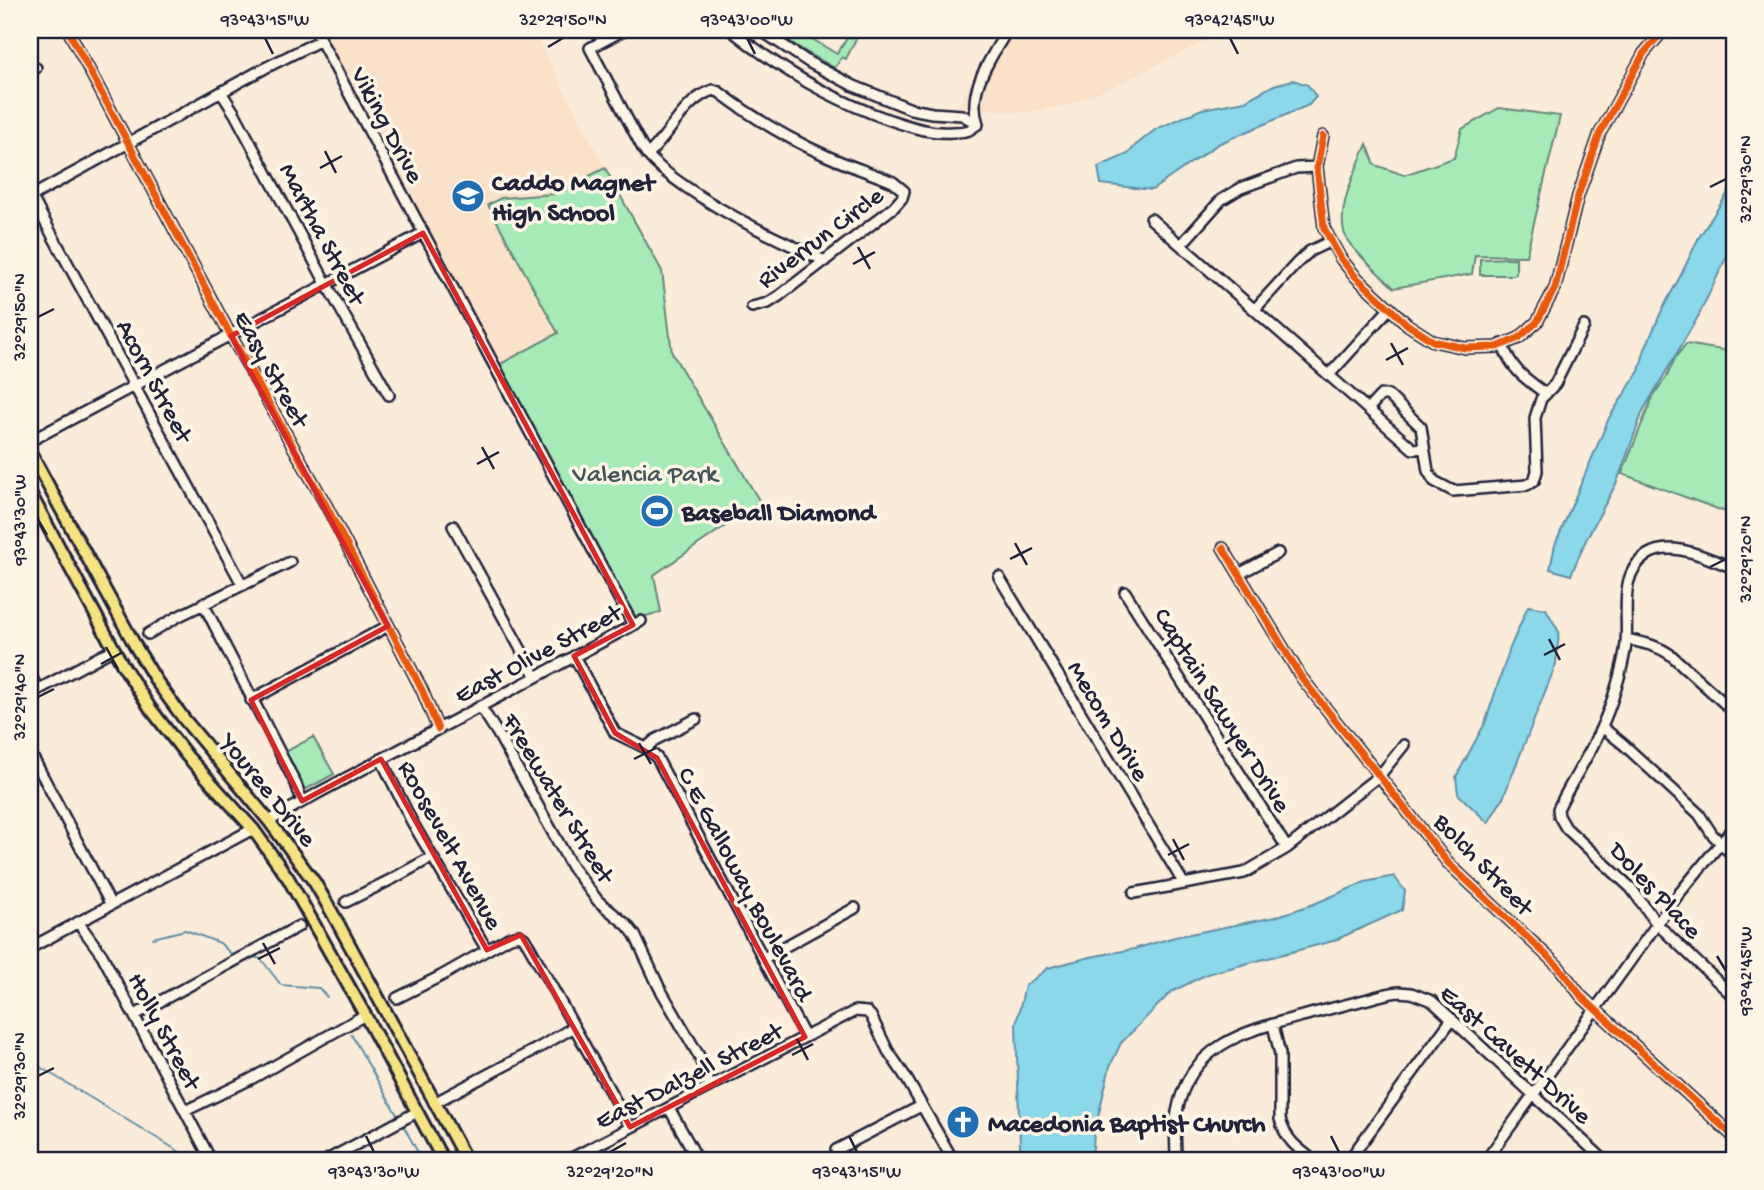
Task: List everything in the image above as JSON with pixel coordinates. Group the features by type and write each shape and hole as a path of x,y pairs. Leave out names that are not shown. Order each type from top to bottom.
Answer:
{"main road":[{"name":"Youree Drive","path":"30,452 157,682 192,730 269,821 315,883 466,1160"},
{"name":"Youree Drive","path":"30,493 135,686 168,732 253,830 288,878 443,1160"},
{"path":"253,830 269,821"}],"street":[{"name":"Easy Street","path":"68,30 231,336 321,496 422,690 438,729"},
{"name":"Viking Drive","path":"315,30 526,426 637,623"},
{"path":"624,30 590,48 647,155 664,171 719,208 825,261"},
{"path":"731,30 802,79 878,116 934,132 967,131 978,124"},
{"path":"760,30 801,58 854,86 911,109 962,115 978,124"},
{"path":"978,124 974,112 976,88 1007,30"},
{"path":"1323,136 1317,167 1324,228 1341,259 1356,277 1408,326 1433,341 1465,348 1497,346 1519,338 1537,322 1555,288 1578,196 1600,133 1644,53 1664,30"},
{"path":"1721,30 1734,38"},
{"path":"31,194 321,40"},
{"name":"Riverrun Circle","path":"647,155 684,112 701,96 713,90 791,138 829,157 893,182 904,191 894,207 774,300 752,307"},
{"name":"Martha Street","path":"220,92 235,114 388,395"},
{"path":"1181,245 1221,200 1241,188 1296,168 1317,167"},
{"name":"Acorn Street","path":"31,194 242,584"},
{"path":"1151,219 1413,449 1424,448"},
{"path":"30,441 425,235"},
{"path":"1255,309 1310,251 1331,241"},
{"path":"1329,375 1390,308"},
{"path":"1368,409 1381,395 1388,395 1421,427 1428,471 1441,486 1453,491 1527,485 1534,481 1537,471 1535,418 1541,399 1555,384 1584,326"},
{"path":"1503,344 1508,358 1519,374 1546,394"},
{"path":"453,526 536,677"},
{"name":"Bolch Street","path":"1223,548 1301,677 1448,863 1558,966 1582,996 1734,1136"},
{"path":"1734,568 1680,549 1669,548 1654,552 1640,561 1631,573 1627,588 1627,639 1612,700 1602,727 1699,814 1712,834 1734,857"},
{"path":"1239,574 1278,553"},
{"path":"148,634 203,603 290,562"},
{"name":"Mecom Drive","path":"999,577 1184,884"},
{"name":"Captain Sawyer Drive","path":"1125,592 1287,848"},
{"path":"203,603 296,784 302,801"},
{"name":"East Olive Street","path":"269,821 637,623"},
{"path":"251,700 388,626"},
{"path":"1627,639 1661,648 1734,712"},
{"path":"30,674 34,691 114,649"},
{"name":"C E Galloway Boulevard","path":"574,656 611,728 619,736 646,748 657,758 805,1037"},
{"name":"Freewater Street","path":"480,706 572,867 598,901 635,935 659,987 699,1056 710,1086"},
{"path":"646,748 654,740 696,719"},
{"name":"Doles Place","path":"1602,727 1560,806 1561,823 1631,888 1657,924 1734,996"},
{"path":"1134,893 1244,873 1287,848 1380,775 1404,745"},
{"path":"30,752 111,905"},
{"name":"Roosevelt Avenue","path":"381,759 412,822 487,950 510,937 519,935 524,938 631,1128"},
{"path":"1486,1160 1678,895 1734,827"},
{"path":"30,948 253,830"},
{"path":"346,902 432,857"},
{"path":"764,958 855,908"},
{"name":"Holly Street","path":"78,922 102,955 211,1160"},
{"path":"135,1015 299,926"},
{"path":"397,998 487,950"},
{"name":"East Cavett Drive","path":"1176,1160 1180,1097 1194,1070 1210,1052 1230,1039 1273,1025 1399,992 1423,996 1432,1001 1605,1160"},
{"name":"East Dalzell Street","path":"569,1160 855,1011 867,1012 871,1016 888,1051 922,1106"},
{"path":"185,1111 251,1079 365,1015"},
{"path":"1349,1160 1451,1019"},
{"path":"1273,1025 1280,1054 1280,1119 1288,1139 1313,1160"},
{"path":"435,1103 574,1027"},
{"path":"835,1150 922,1106 953,1160"},
{"path":"669,1108 698,1160"},
{"path":"327,1160 416,1112"}],"highlighted area":[{"path":"423,233 633,625 574,656 615,733 657,758 805,1037 630,1127 521,935 487,950 381,759 302,801 251,700 388,626 231,336"}],"shaded area":[{"name":"Caddo Magnet High School","path":"322,30 533,30 605,168 554,194 488,205 558,333 498,365"},
{"path":"999,30 1227,30 1121,83 1071,104 1027,113 959,106"}],"green space":[{"path":"773,30 797,30 837,54 847,38 833,30 852,38 856,32 859,33 846,59 842,57 835,68"},
{"path":"1499,108 1560,116 1526,256 1475,255 1472,274 1394,288 1355,250 1345,234 1343,221 1347,194 1367,144 1375,165 1404,175 1454,158 1462,129"},
{"name":"Valencia Park","path":"605,168 662,271 672,353 760,502 654,575 661,612 630,620 495,367 558,333 488,205 501,198 554,194"},
{"path":"1516,258 1514,275 1480,275 1480,259"},
{"path":"1686,344 1734,352 1734,515 1622,474 1653,396"},
{"path":"313,737 334,774 305,790 285,752"}],"water":[{"path":"1293,80 1308,85 1316,97 1309,105 1218,144 1152,190 1101,184 1098,167 1128,154 1156,129 1202,109 1245,101 1274,85"},
{"path":"1734,179 1734,241 1699,315 1643,411 1617,482 1571,575 1550,569 1555,545 1609,418 1639,371 1645,349 1662,310 1698,239"},
{"path":"1528,606 1546,609 1559,632 1556,664 1503,798 1488,823 1458,794 1456,777 1485,723 1510,648"},
{"path":"1394,876 1405,891 1402,910 1333,941 1207,974 1171,992 1121,1043 1110,1066 1094,1134 1092,1160 1019,1160 1016,1024 1025,986 1048,968 1175,937 1275,917 1365,882"}],"waterway":[{"path":"153,938 185,930 220,943 231,954 237,955"},
{"path":"254,957 261,959 281,985 319,988 327,997"},
{"path":"351,1034 397,1115"},
{"path":"30,1061 193,1160"},
{"path":"403,1125 422,1160"}],"cycle path":[{"path":"68,30 231,336 326,505 422,690 438,729"},
{"path":"1323,136 1317,167 1324,228 1341,259 1356,277 1408,325 1433,341 1465,348 1497,347 1519,338 1537,322 1555,288 1578,196 1600,133 1644,53 1664,30"},
{"path":"1223,548 1301,677 1448,863 1558,966 1582,997 1734,1137"}],"place":[{"name":"Caddo Magnet High School","path":"468,196"},
{"name":"Baseball Diamond","path":"657,511"},
{"name":"Macedonia Baptist Church","path":"963,1122"}]}
